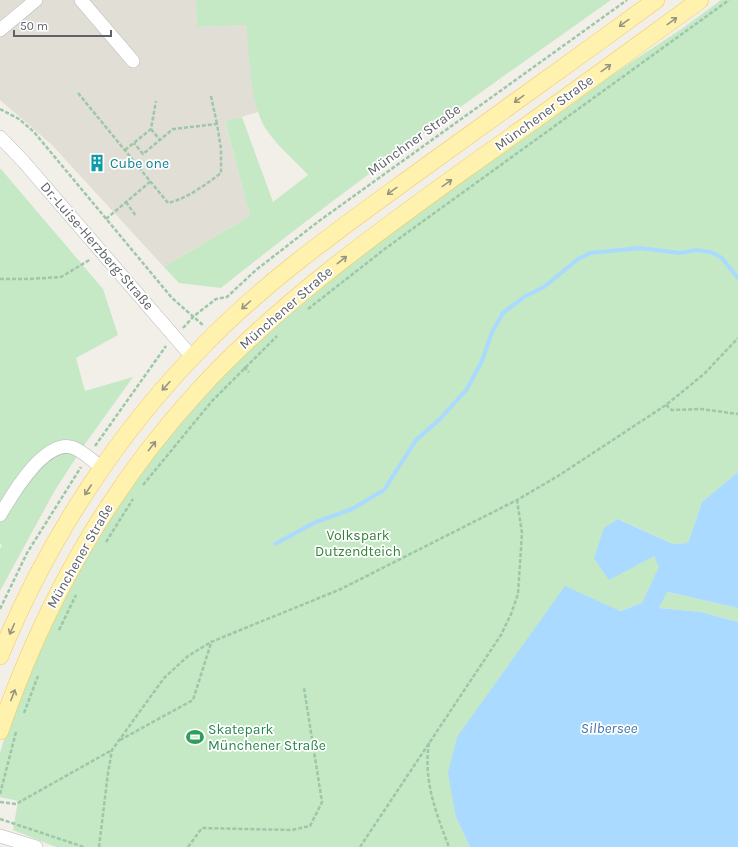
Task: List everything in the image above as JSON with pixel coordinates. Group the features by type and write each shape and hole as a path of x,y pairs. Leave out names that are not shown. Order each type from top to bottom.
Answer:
{"main road":[{"name":"Münchener Straße","path":"0,656 43,565 62,531 102,468 141,416 192,357 250,302 328,238 656,0"},
{"name":"Münchener Straße","path":"0,732 3,715 42,624 85,543 148,450 177,414 209,379 268,321 340,262 700,0"},
{"path":"192,357 209,379"}],"street":[{"path":"0,30 36,0"},
{"path":"81,0 133,61"},
{"name":"Dr.-Luise-Herzberg-Straße","path":"0,137 23,161 192,357"},
{"path":"0,515 28,474 47,454 60,448 73,448 102,468"},
{"path":"0,836 36,847"}],"path":[{"name":"Münchner Straße","path":"159,354 194,316 216,299 227,297 256,270 319,221 627,0"},
{"path":"305,311 398,239 729,0"},
{"path":"78,93 168,203 178,201 204,186 221,172 221,149 210,96"},
{"path":"125,150 151,129 156,101"},
{"path":"0,110 19,119 34,132 172,298 194,316"},
{"path":"134,143 143,154 173,129 217,124"},
{"path":"151,129 160,140"},
{"path":"106,219 151,181"},
{"path":"126,202 136,216"},
{"path":"0,279 28,280 61,277 80,267"},
{"path":"140,489 207,408 244,367 282,331"},
{"path":"99,847 112,750 164,678 188,656 211,642 340,589 517,500 558,476 666,405 704,374 738,338"},
{"path":"244,367 249,372"},
{"path":"666,405 672,410 701,409 738,414"},
{"path":"102,548 136,496"},
{"path":"360,847 500,635 511,614 518,594 522,533 517,500"},
{"path":"56,634 79,588"},
{"path":"119,740 193,700 211,642"},
{"path":"22,717 38,675"},
{"path":"188,847 202,828 292,830 310,826 322,802 304,688"},
{"path":"0,794 17,731"},
{"path":"429,742 426,758 428,781 439,822 448,847"},
{"path":"0,802 16,804 112,750"},
{"path":"0,819 84,847"}],"shaded area":[{"path":"0,0 196,0 197,27 246,25 258,112 225,122 250,216 164,267 51,144 0,100"}],"green space":[{"path":"196,0 611,0 463,105 365,177 221,288 179,283 164,267 250,216 225,121 242,117 273,202 308,175 277,144 268,132 257,109 251,81 246,25 197,27"},
{"name":"Volkspark Dutzendteich","path":"721,0 738,0 738,472 702,502 688,543 673,544 619,519 654,556 660,567 642,603 619,611 565,587 456,817 470,847 56,847 13,830 18,801 0,797 0,753 14,706 52,619 99,532 155,450 249,347 356,257 569,103 683,28"},
{"path":"0,168 103,289 118,335 76,358 85,391 133,377 85,444 55,490 0,591 0,549 2,545 0,544"},
{"path":"666,592 738,608 738,622 701,612 659,608"}],"water":[{"name":"Silbersee","path":"738,472 738,608 667,592 659,608 701,612 738,622 738,847 470,847 456,817 448,773 457,737 565,586 620,611 642,603 659,567 654,556 609,580 594,558 604,528 618,519 673,544 688,543 702,502"}],"waterway":[{"path":"275,544 316,522 352,509 384,490 416,440 440,419 467,389 482,361 492,332 503,313 524,297 544,287 578,259 590,253 640,248 680,253 696,250 711,252 722,258 738,278"}],"place":[{"name":"Cube one","path":"97,163"},
{"name":"Skatepark Münchener Straße","path":"195,737"}]}
